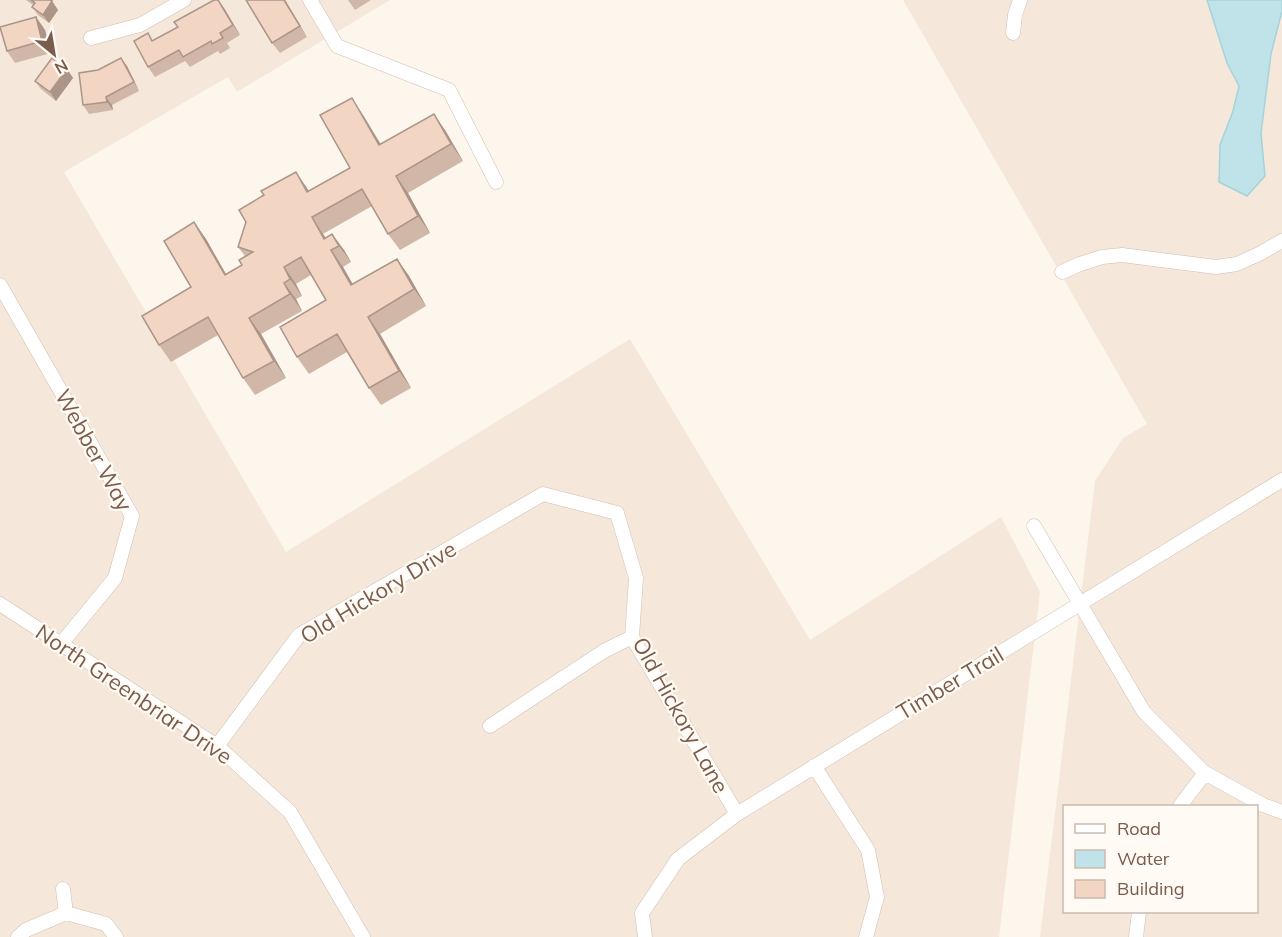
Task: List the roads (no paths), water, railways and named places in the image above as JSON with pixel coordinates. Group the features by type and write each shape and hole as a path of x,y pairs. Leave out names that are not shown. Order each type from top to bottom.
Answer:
{"street":[{"path":"92,38 140,25 184,0"},
{"path":"310,0 337,46 449,90 496,182"},
{"path":"1012,33 1020,0"},
{"path":"1062,272 1102,257 1122,255 1216,267 1237,264 1282,241"},
{"name":"Webber Way","path":"0,285 132,516 115,578 61,644"},
{"name":"Timber Trail","path":"645,937 642,913 678,860 737,814 1282,480"},
{"name":"Old Hickory Lane","path":"543,494 617,513 636,578 632,637 737,814"},
{"name":"Old Hickory Drive","path":"217,746 299,635 543,494"},
{"path":"1034,526 1144,712 1205,773 1263,805 1282,812"},
{"name":"North Greenbriar Drive","path":"0,604 217,746 290,812 363,937"},
{"path":"490,726 604,651 632,637"},
{"path":"814,766 868,850 877,897 866,937"},
{"path":"1181,805 1205,773"},
{"path":"63,889 66,913"},
{"path":"18,937 26,930 66,913 105,924 116,937"},
{"path":"1136,937 1139,913"}],"water":[{"path":"1207,0 1282,0 1282,11 1271,54 1261,133 1265,176 1247,196 1219,182 1220,145 1233,111 1239,86 1227,63"}]}
